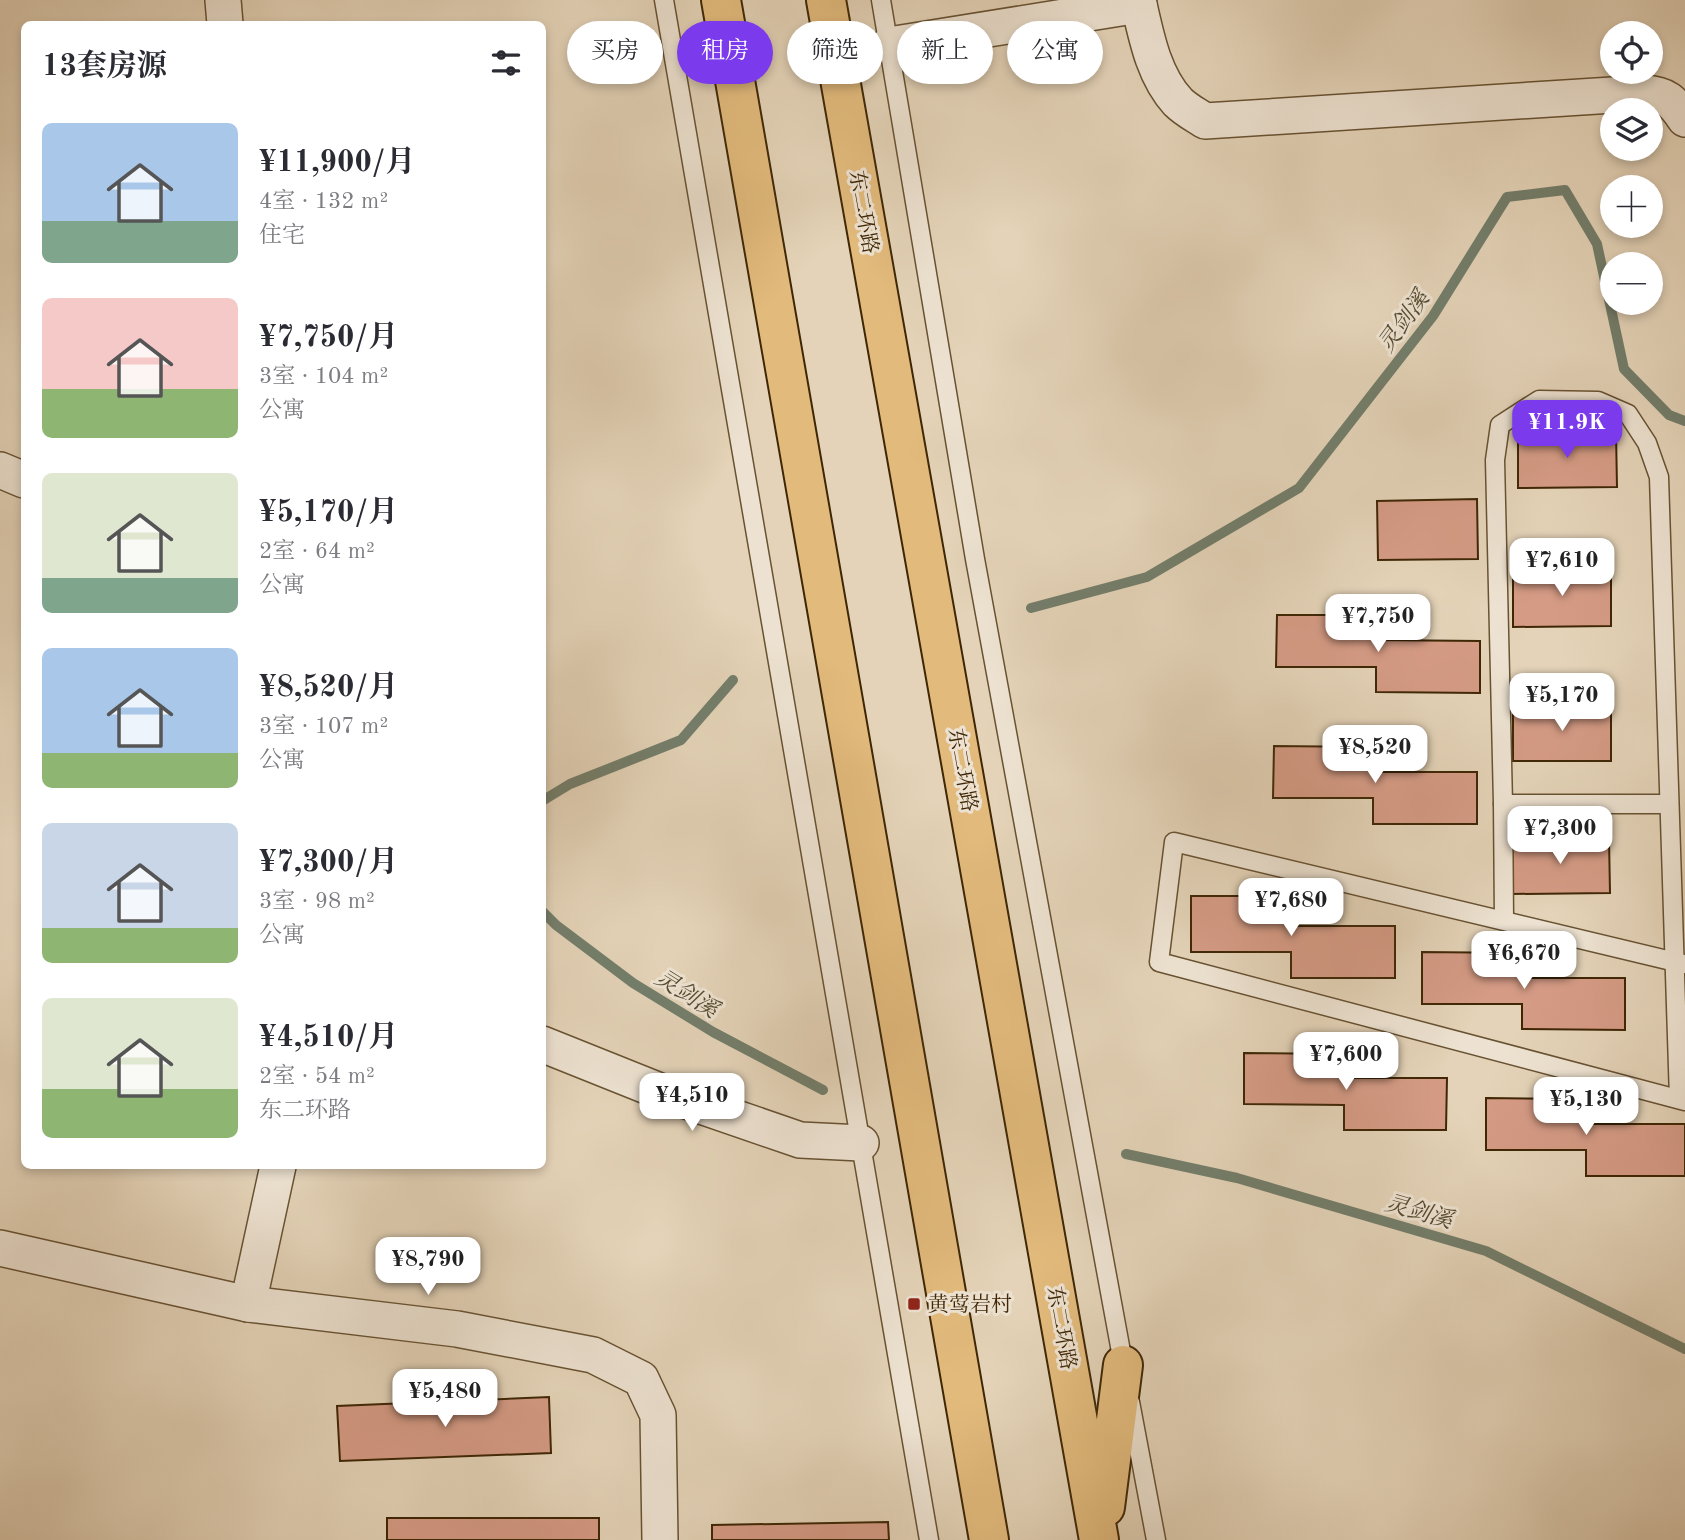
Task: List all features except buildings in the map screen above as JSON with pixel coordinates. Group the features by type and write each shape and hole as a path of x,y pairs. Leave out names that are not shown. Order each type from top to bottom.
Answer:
{"main road":[{"path":"721,0 989,1540"},
{"name":"东二环路","path":"826,0 1100,1540"},
{"path":"1100,1540 1123,1364"}],"street":[{"path":"223,0 225,21"},
{"path":"889,45 1138,2 1160,77 1180,104 1205,121 1644,93 1662,96 1673,102 1685,119"},
{"path":"0,470 21,479"},
{"path":"546,1046 672,1096 800,1140 861,1143"},
{"path":"248,1304 277,1169"},
{"path":"0,1248 248,1304 457,1329 593,1355 641,1380 658,1415 660,1540"}],"lane":[{"path":"664,0 929,1540"},
{"path":"881,0 975,559 1156,1540"},
{"path":"1504,920 1495,460 1500,425 1538,400 1598,401 1628,414 1647,443 1659,477 1669,804 1677,834 1680,963 1682,1100 1159,962 1174,842 1680,963"},
{"path":"1503,804 1669,804"}],"waterway":[{"name":"灵剑溪","path":"1031,608 1147,577 1299,488 1433,316 1507,197 1565,190 1597,244 1624,369 1669,415 1685,421"},
{"name":"灵剑溪","path":"546,799 570,784 681,740 733,680"},
{"name":"灵剑溪","path":"546,915 633,983 713,1032 823,1090"},
{"name":"灵剑溪","path":"1126,1154 1237,1178 1486,1251 1685,1349"}],"place":[{"name":"黄莺岩村","path":"914,1304"}]}
